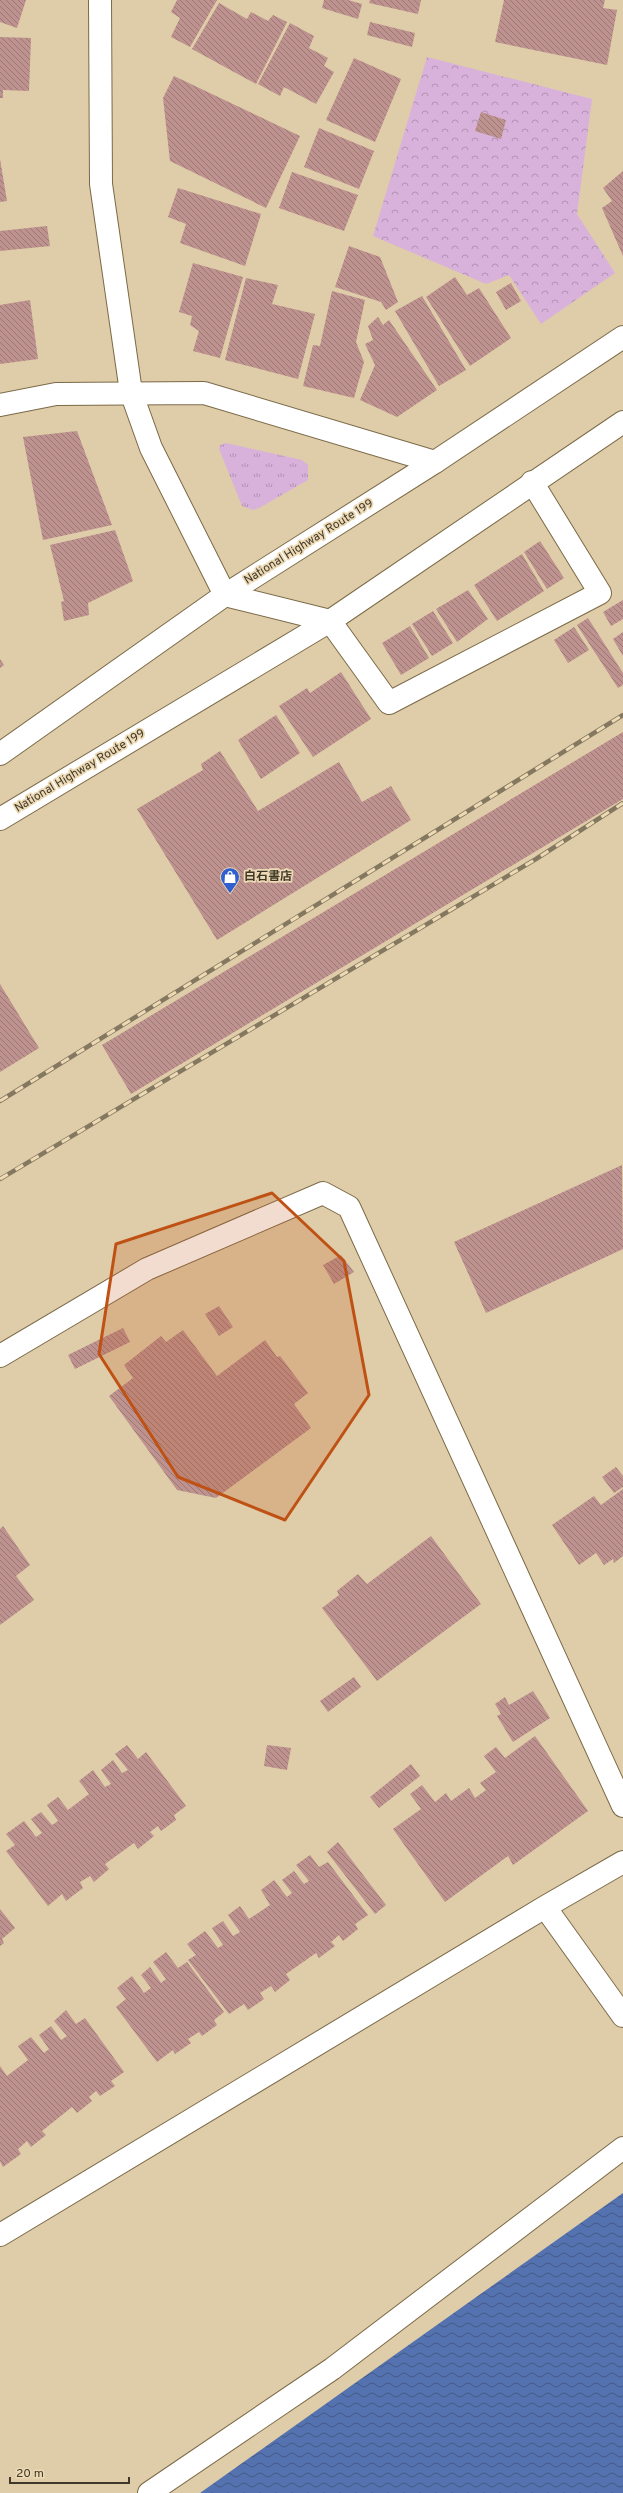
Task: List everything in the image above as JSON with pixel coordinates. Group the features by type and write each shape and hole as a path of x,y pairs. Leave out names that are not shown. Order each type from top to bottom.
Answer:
{"main road":[{"path":"100,0 101,184 130,392 151,448 225,595 330,621 389,703 600,593 532,482"},
{"name":"National Highway Route 199","path":"0,754 225,595 435,462 623,337"},
{"path":"0,406 56,394 130,392 204,393 435,462"},
{"name":"National Highway Route 199","path":"0,819 330,621 532,482 623,422"},
{"path":"0,1356 147,1269 323,1193 349,1207 623,1806"},
{"path":"0,2235 545,1907 623,1862"},
{"path":"545,1907 623,2016"},
{"path":"149,2493 332,2369 623,2148"}],"highlighted area":[{"path":"272,1193 344,1261 369,1395 285,1520 178,1477 99,1354 116,1244"}],"green space":[{"path":"427,57 592,99 577,214 615,273 541,324 509,275 486,284 373,236"},
{"path":"226,443 302,460 308,465 308,480 259,508 253,510 242,506 219,449 220,445"}],"water":[{"path":"623,2193 623,2493 200,2493"}],"building":[{"path":"0,0 26,0 17,28 0,22"},
{"path":"177,0 217,0 190,47 171,37 180,18 171,12"},
{"path":"324,0 348,0 362,4 358,19 322,8"},
{"path":"370,0 421,0 418,14 369,3"},
{"path":"504,0 605,0 603,8 617,10 607,65 495,42"},
{"path":"219,3 247,19 251,12 268,21 273,15 287,22 256,84 192,49"},
{"path":"370,22 415,33 412,47 367,35"},
{"path":"290,23 314,36 309,48 328,58 324,66 334,72 316,104 284,87 280,96 258,84"},
{"path":"0,37 31,38 29,91 3,90 3,98 0,98"},
{"path":"354,58 401,79 375,142 326,120"},
{"path":"174,76 300,136 266,208 170,161 163,98"},
{"path":"481,112 506,120 501,139 475,131"},
{"path":"319,128 374,151 359,189 304,167"},
{"path":"0,159 7,201 0,202"},
{"path":"623,171 623,256 602,208 612,201 603,188"},
{"path":"292,172 358,195 344,231 279,208"},
{"path":"178,188 261,214 245,266 180,243 186,224 168,217"},
{"path":"47,226 50,246 0,251 0,231"},
{"path":"349,246 380,257 398,302 386,310 381,302 335,287"},
{"path":"193,263 243,277 220,358 193,351 199,331 190,325 192,316 179,312"},
{"path":"455,277 467,295 479,288 511,338 470,366 426,297"},
{"path":"246,278 278,285 272,304 315,314 298,379 225,360"},
{"path":"511,283 521,301 506,310 496,292"},
{"path":"332,291 365,300 356,342 364,362 354,398 303,386 313,345 320,346"},
{"path":"422,296 466,370 439,386 395,311"},
{"path":"30,300 38,359 0,364 0,305"},
{"path":"378,317 383,325 389,320 437,390 397,417 360,400 375,365 365,344 373,340 368,326"},
{"path":"77,431 112,525 43,540 23,437"},
{"path":"115,530 133,581 88,603 89,615 64,621 61,602 64,601 50,545"},
{"path":"540,541 564,578 547,589 524,552"},
{"path":"522,554 544,591 497,621 474,585"},
{"path":"468,590 488,619 457,642 436,609"},
{"path":"623,600 623,619 611,626 603,612"},
{"path":"433,611 453,643 432,656 412,624"},
{"path":"588,618 623,673 623,685 618,688 577,625"},
{"path":"410,626 429,658 401,675 382,643"},
{"path":"574,627 589,650 568,663 554,640"},
{"path":"623,632 623,656 613,639"},
{"path":"0,659 4,665 0,668"},
{"path":"341,672 371,719 313,757 279,706 307,688 310,693"},
{"path":"276,715 300,753 261,779 238,740"},
{"path":"623,732 623,799 131,1094 102,1045"},
{"path":"220,751 258,811 339,762 362,802 391,786 411,820 217,940 137,809 203,770 201,764"},
{"path":"0,984 39,1048 0,1072"},
{"path":"622,1165 623,1249 486,1313 454,1242"},
{"path":"341,1255 354,1272 334,1284 323,1265"},
{"path":"219,1306 233,1327 219,1336 205,1314"},
{"path":"123,1328 130,1342 75,1369 68,1355"},
{"path":"183,1330 217,1376 265,1340 277,1357 280,1356 308,1393 294,1404 311,1428 216,1498 177,1490 109,1396 133,1378 124,1365 161,1336 166,1342"},
{"path":"616,1467 623,1476 623,1487 614,1493 602,1477"},
{"path":"623,1489 623,1556 614,1563 613,1559 604,1565 596,1553 579,1565 552,1525 594,1496 601,1505"},
{"path":"3,1526 30,1565 16,1576 34,1600 0,1625 0,1529"},
{"path":"431,1536 481,1604 377,1681 322,1608 339,1595 337,1591 358,1574 367,1584"},
{"path":"354,1677 361,1687 328,1712 320,1701"},
{"path":"533,1691 550,1718 513,1742 497,1716 501,1714 495,1704 505,1697 509,1705"},
{"path":"535,1736 588,1811 513,1865 508,1856 445,1902 393,1829 421,1809 410,1794 422,1785 435,1802 446,1793 451,1801 469,1788 475,1798 486,1790 480,1783 496,1772 484,1756 496,1747 505,1758"},
{"path":"127,1745 138,1759 146,1752 186,1806 174,1815 176,1820 161,1831 158,1826 150,1832 154,1836 138,1849 134,1843 105,1864 109,1869 94,1882 90,1876 80,1882 83,1888 66,1901 62,1894 48,1906 6,1851 15,1845 6,1834 24,1821 36,1837 42,1833 31,1819 41,1812 52,1825 58,1821 47,1805 58,1797 68,1810 89,1794 79,1781 93,1770 105,1787 111,1784 101,1770 113,1760 122,1773 128,1770 115,1754"},
{"path":"267,1745 291,1748 287,1770 264,1766"},
{"path":"411,1764 420,1776 379,1808 370,1797"},
{"path":"338,1842 386,1905 375,1914 327,1852"},
{"path":"310,1855 319,1867 328,1862 368,1915 355,1924 358,1929 343,1941 339,1935 331,1942 335,1946 319,1958 316,1953 286,1974 290,1980 275,1992 271,1986 260,1993 264,1999 248,2010 244,2004 229,2014 188,1960 196,1955 187,1944 205,1931 218,1948 223,1945 212,1928 223,1921 233,1936 240,1932 228,1915 240,1906 249,1919 270,1905 261,1890 274,1880 287,1897 292,1893 282,1880 294,1871 304,1884 309,1881 296,1865"},
{"path":"0,1909 15,1928 2,1939 4,1943 0,1946"},
{"path":"166,1952 178,1968 187,1962 224,2012 214,2020 217,2025 202,2036 199,2032 188,2039 191,2043 175,2054 173,2050 157,2062 116,2007 126,1999 117,1988 132,1976 144,1993 151,1988 141,1975 150,1967 161,1983 166,1979 153,1962"},
{"path":"66,2010 76,2024 85,2018 124,2072 111,2081 115,2086 100,2096 96,2091 89,2097 92,2101 77,2113 72,2107 42,2131 46,2135 31,2147 27,2141 18,2149 21,2154 3,2167 0,2161 0,2066 7,2076 28,2060 18,2046 31,2037 44,2053 49,2049 39,2035 51,2026 61,2040 67,2036 54,2021"}],"railway":[{"path":"0,1101 623,715"},
{"path":"0,1179 536,859 623,803"}],"place":[{"name":"白石書店","path":"230,894"}]}
